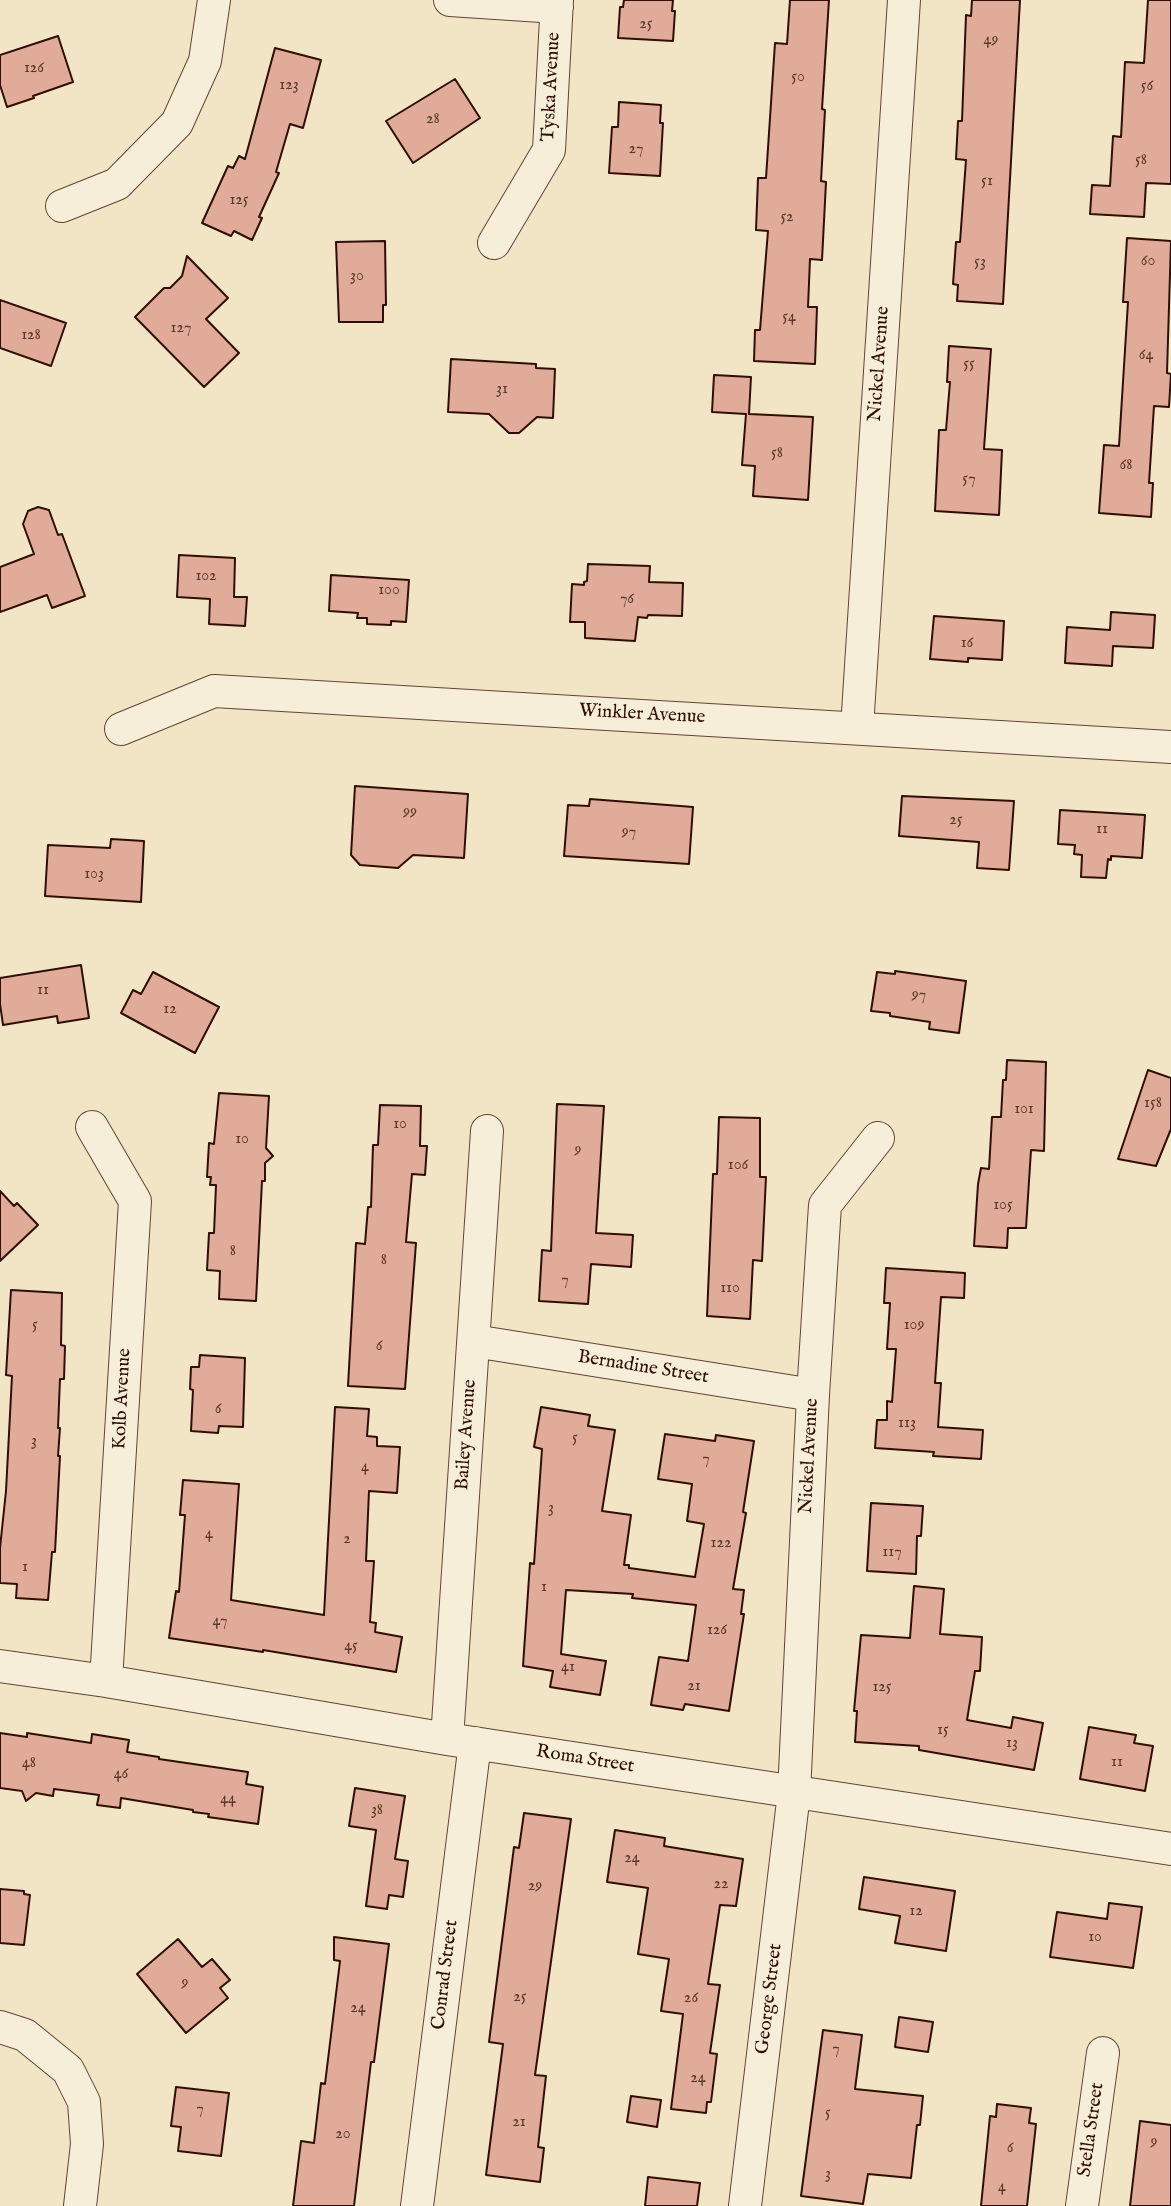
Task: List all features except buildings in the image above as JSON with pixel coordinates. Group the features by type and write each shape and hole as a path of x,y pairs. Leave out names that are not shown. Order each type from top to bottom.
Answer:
{"street":[{"path":"62,206 117,184 177,123 205,61 214,0"},
{"path":"450,0 557,4"},
{"name":"Nickel Avenue","path":"857,728 904,0"},
{"name":"Tyska Avenue","path":"494,243 549,150 557,4"},
{"name":"Winkler Avenue","path":"121,729 214,691 1171,747"},
{"name":"Kolb Avenue","path":"92,1127 135,1201 106,1682"},
{"name":"Bailey Avenue","path":"461,1741 474,1341 487,1131"},
{"name":"Nickel Avenue","path":"794,1793 825,1205 878,1138"},
{"name":"Bernadine Street","path":"474,1341 813,1395"},
{"name":"Roma Street","path":"0,1666 461,1741 1171,1849"},
{"name":"Conrad Street","path":"417,2206 461,1741"},
{"name":"George Street","path":"745,2206 794,1793"},
{"path":"0,2027 24,2035 68,2070 84,2102 87,2144 80,2206"},
{"name":"Stella Street","path":"1082,2206 1103,2053"}]}
